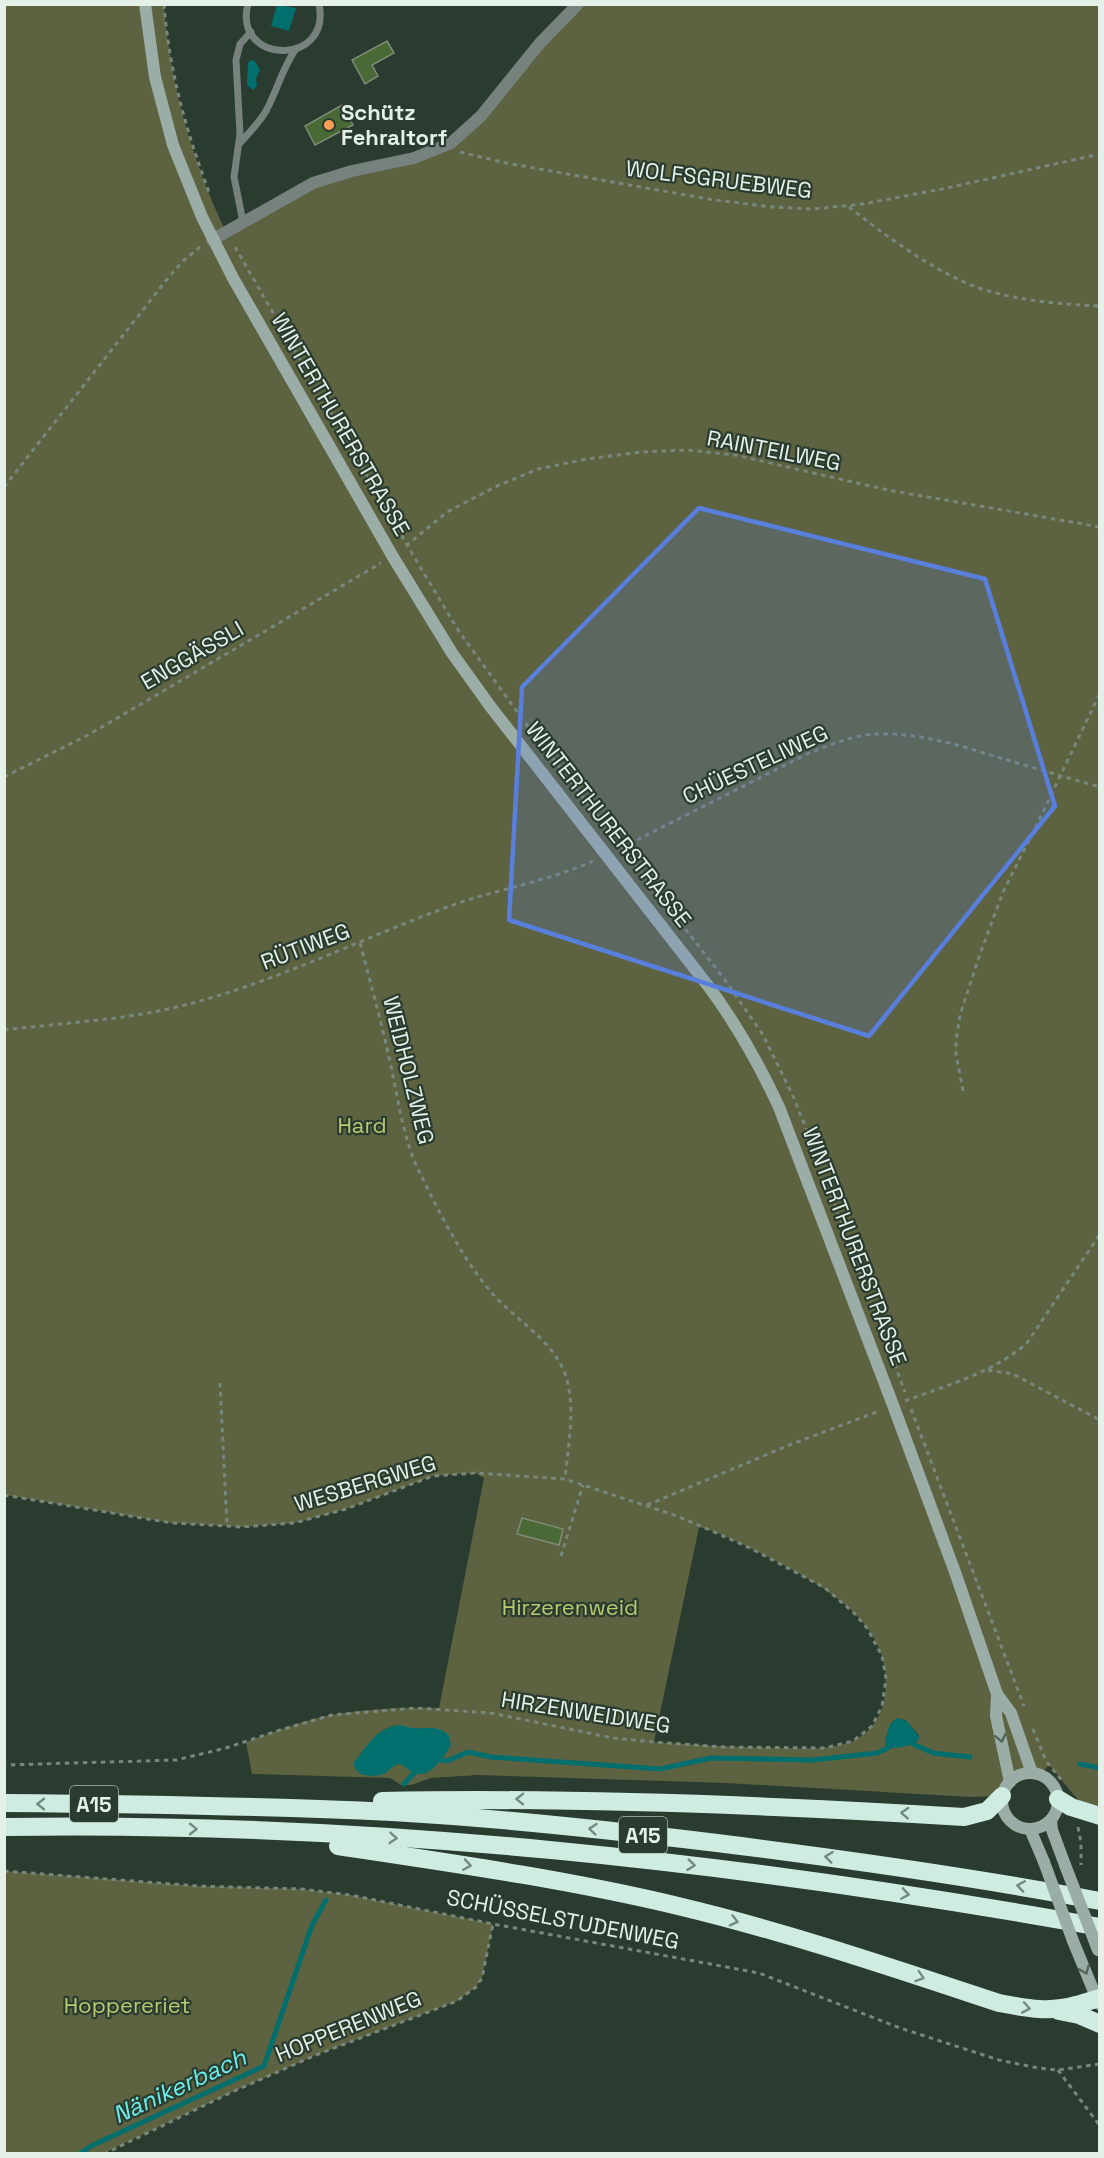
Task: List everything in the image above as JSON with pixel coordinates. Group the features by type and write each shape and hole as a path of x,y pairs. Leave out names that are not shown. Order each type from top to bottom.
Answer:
{"highway":[{"path":"183,1805 505,1799 683,1803 964,1817 987,1810 1006,1789"},
{"path":"1062,1794 1077,1810 1100,1816"},
{"name":"A15","path":"4,1803 183,1805 392,1812 519,1821 833,1858 1100,1900"},
{"name":"A15","path":"4,1827 230,1829 504,1846 665,1862 847,1885 1100,1927"},
{"path":"230,1829 466,1864 677,1906 819,1944 999,2002 1037,2010 1054,2010 1098,2001"},
{"path":"1054,2010 1078,2015 1100,2024"}],"main road":[{"name":"WINTERTHURERSTRASSE","path":"145,4 152,61 164,114 185,179 213,240 393,557 464,670 709,987 748,1045 779,1107 893,1405 997,1694 1011,1713 1032,1773"},
{"name":"WINTERTHURERSTRASSE","path":"997,1694 996,1716 1006,1789 1004,1812 1014,1825 1030,1829"},
{"path":"1006,1789 1024,1774 1032,1773 1040,1775 1062,1794 1051,1820 1038,1828 1030,1829 1098,2001"},
{"path":"1051,1820 1052,1830 1099,1951"}],"street":[{"path":"213,240 289,195 326,179 358,169 414,158 441,148 462,135 481,116 540,43 578,4"}],"lane":[{"path":"248,4 247,19 251,32 267,48 285,52 294,51 303,46 316,33 321,15 319,4"},
{"path":"243,222 234,177 239,144 236,60 238,49 251,32"},
{"path":"239,144 263,116 294,51"}],"path":[{"path":"164,4 170,57 181,110 211,196"},
{"name":"WOLFSGRUEBWEG","path":"441,148 506,163 708,199 795,209 849,207 1100,154"},
{"path":"849,207 935,266 981,288 1036,301 1100,306"},
{"path":"226,232 406,545 476,657 745,1008 778,1065 811,1141 1027,1712"},
{"path":"4,487 168,278 189,255 213,240"},
{"name":"RAINTEILWEG","path":"393,557 447,512 497,486 538,470 587,459 687,450 735,455 888,490 1100,527"},
{"name":"ENGGÄSSLI","path":"4,777 90,734 393,557"},
{"path":"963,1091 956,1054 956,1041 960,1015 968,989 1003,892 1100,693"},
{"name":"CHÜESTELIWEG","path":"607,855 809,753 865,735 893,734 922,737 958,745 1100,787"},
{"name":"RÜTIWEG","path":"4,1030 179,1007 230,992 447,907 555,876 607,855"},
{"name":"WEIDHOLZWEG","path":"360,943 405,1130 417,1165 461,1250 479,1277 508,1310 537,1333 552,1350 563,1370 571,1403 566,1479"},
{"path":"645,1506 792,1444 1002,1362 1027,1343 1100,1234"},
{"path":"986,1370 1013,1374 1100,1420"},
{"path":"220,1383 227,1526"},
{"name":"WESBERGWEG","path":"4,1495 172,1523 227,1526 294,1523 346,1509 433,1476 475,1473 566,1479 645,1506"},
{"path":"561,1556 584,1485"},
{"name":"HIRZENWEIDWEG","path":"4,1765 176,1760 226,1748 332,1715 401,1708 491,1713 613,1738 723,1747 825,1748 853,1741 872,1726 880,1714 885,1697 886,1670 876,1642 854,1613 825,1588 752,1549 677,1516 645,1506"},
{"path":"1031,1723 1046,1761 1059,1775 1062,1794"},
{"path":"1077,1810 1083,1872"},
{"name":"SCHÜSSELSTUDENWEG","path":"4,1871 197,1886 302,1889 350,1895 759,1973 960,2049 1028,2066 1058,2070 1100,2064"},
{"name":"HOPPERENWEG","path":"104,2154 232,2092 316,2055 457,2001 476,1987 482,1978 493,1924"},
{"path":"1058,2070 1100,2126"}],"highlighted area":[{"path":"699,508 985,579 1055,806 869,1036 509,920 522,687"}],"green space":[{"path":"5,5 164,5 171,63 184,121 203,178 226,232 280,200 451,143 578,5 1099,5 1099,1810 1079,1801 1049,1765 1040,1775 1027,1774 1012,1780 1002,1796 971,1797 725,1783 478,1775 431,1778 411,1785 401,1785 390,1778 252,1774 246,1742 320,1717 385,1709 439,1708 484,1478 475,1473 433,1476 346,1509 294,1523 242,1527 172,1523 5,1495","holes":["699,1527 735,1541 812,1581 832,1594 867,1627 878,1646 885,1669 885,1694 882,1709 866,1733 844,1744 815,1748 654,1742","897,1718 905,1720 919,1735 916,1743 894,1748 885,1745 891,1723"]},
{"name":"Hoppereriet","path":"5,1871 197,1886 302,1889 350,1895 493,1924 482,1978 476,1987 457,2001 316,2055 104,2153 5,2153"}],"water":[{"path":"277,5 296,8 289,31 271,26"},
{"path":"254,60 260,70 256,79 257,86 253,90 247,85 248,62"},
{"path":"897,1718 907,1721 920,1738 910,1745 888,1748 885,1745 888,1730"},
{"path":"400,1725 441,1730 449,1736 451,1745 435,1766 424,1773 412,1772 399,1764 381,1775 372,1776 359,1773 354,1767 354,1762 373,1739 385,1730"}],"building":[{"name":"Schütz Fehraltorf","path":"387,41 394,53 372,65 378,76 365,84 352,60"},
{"name":"Schütz Fehraltorf","path":"342,105 353,125 315,145 305,126"},
{"path":"522,1518 563,1529 559,1545 517,1534"}],"waterway":[{"path":"913,1744 933,1753 970,1757"},
{"path":"441,1760 447,1761 468,1752 491,1757 660,1769 711,1758 813,1760 877,1753 888,1748"},
{"path":"1080,1764 1100,1768"},
{"path":"404,1784 415,1772"},
{"name":"Nänikerbach","path":"79,2154 93,2145 264,2066 312,1925 326,1900"}],"place":[{"name":"Schütz Fehraltorf","path":"329,125"}],"park label":[{"name":"Hard","path":"362,1125"},
{"name":"Hirzerenweid","path":"570,1607"}]}
